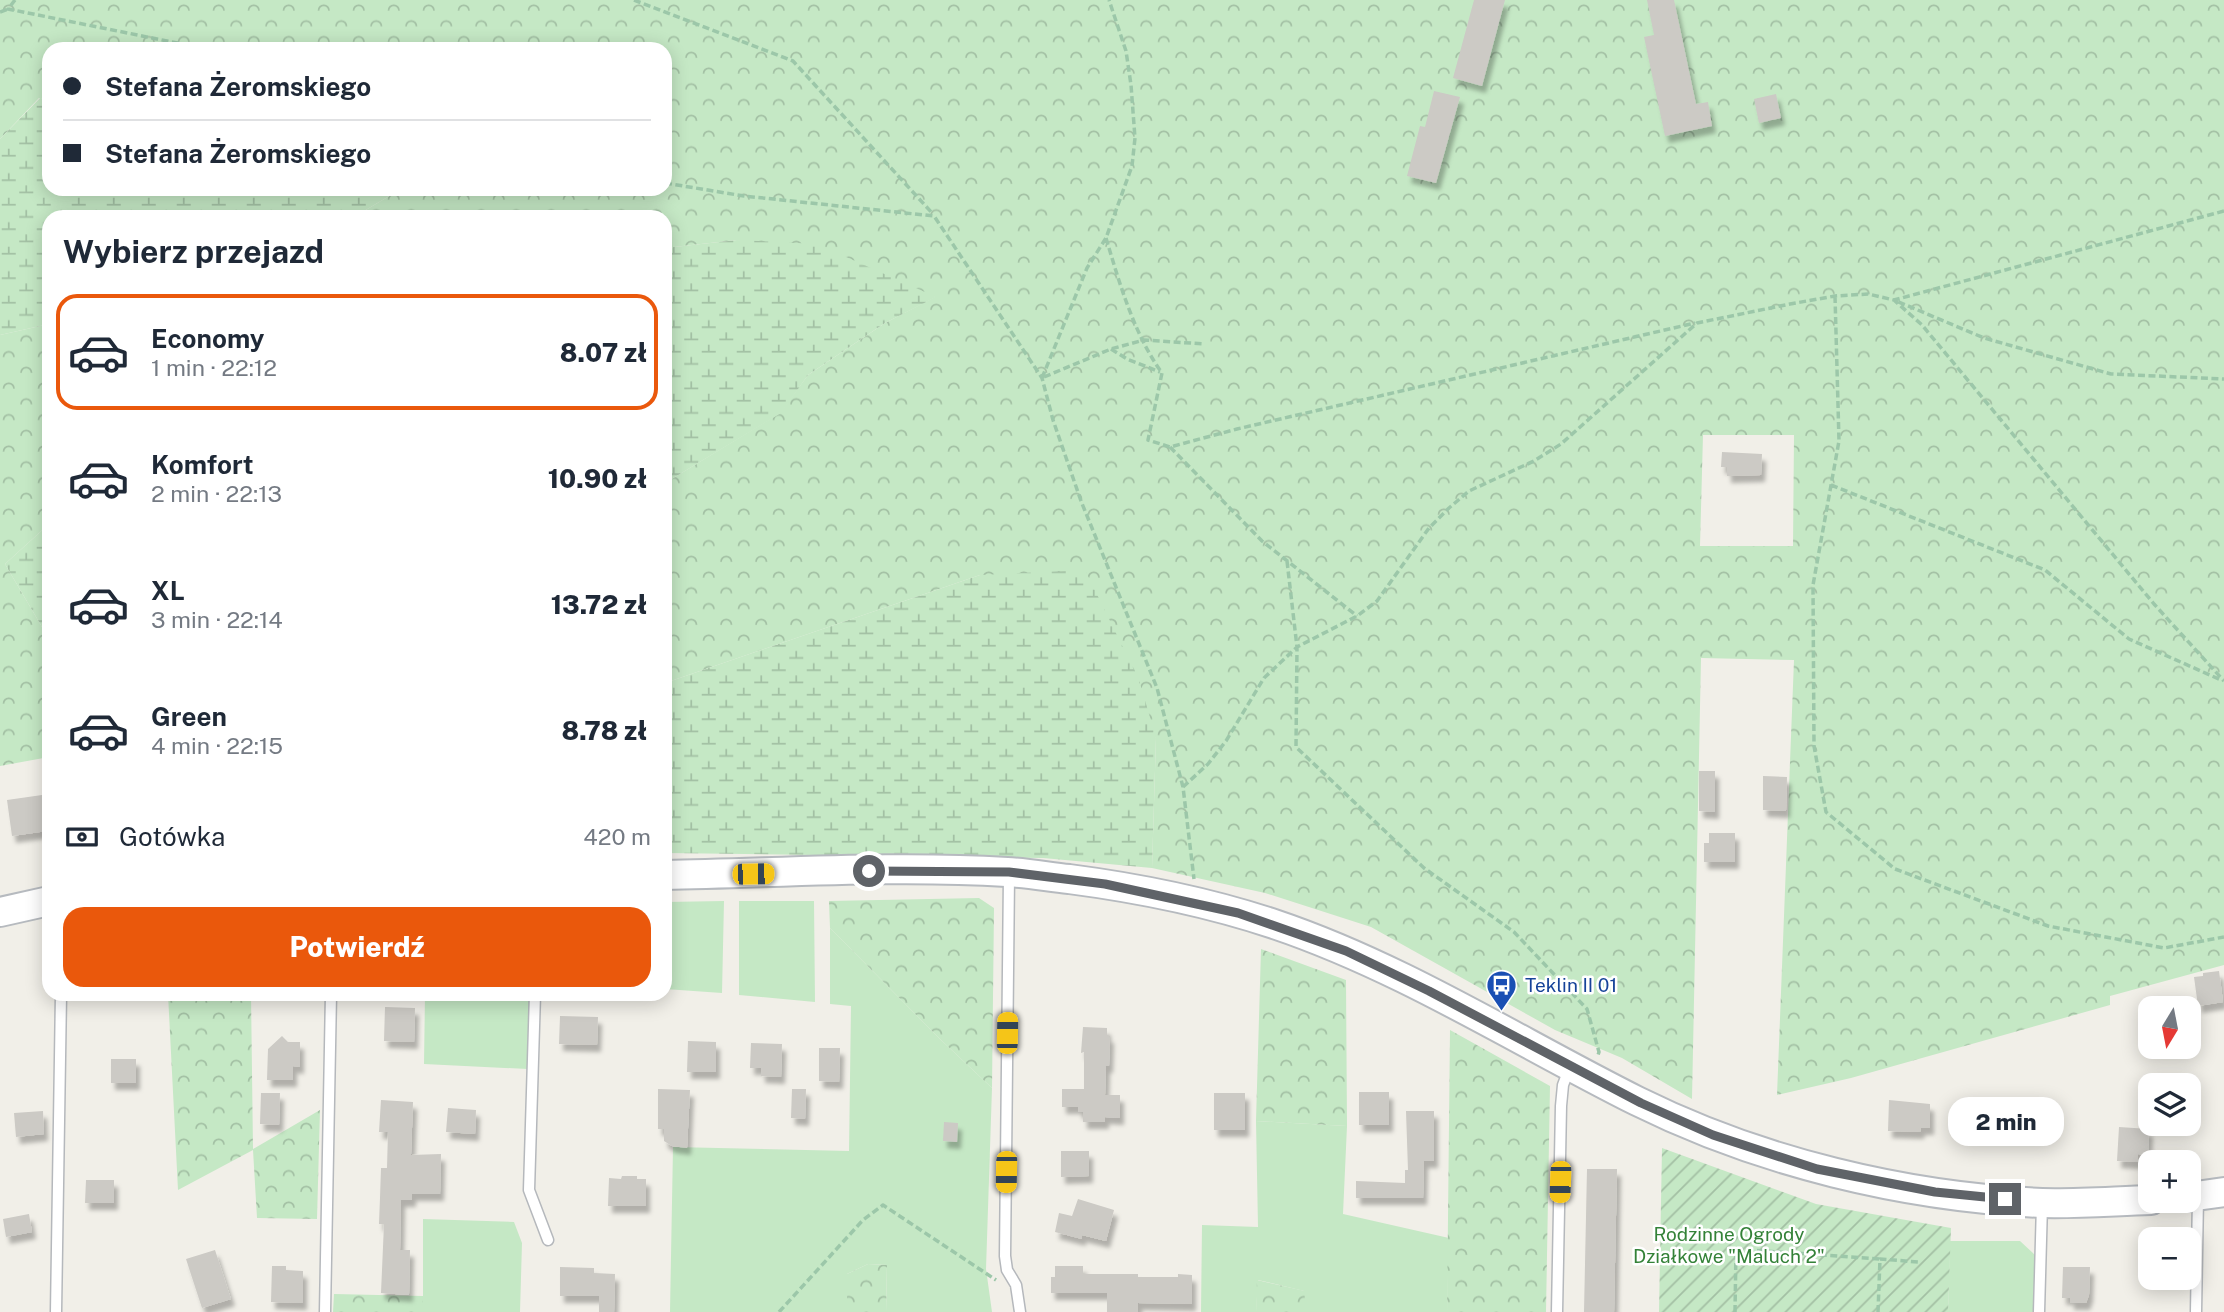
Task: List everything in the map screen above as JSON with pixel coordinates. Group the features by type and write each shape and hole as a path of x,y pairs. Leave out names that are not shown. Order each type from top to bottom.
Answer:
{"main road":[{"path":"672,875 918,870 1009,872 1105,884 1196,902 1274,924 1346,951 1429,991 1641,1103 1713,1135 1817,1169 1935,1192 2043,1203 2138,1200"},
{"path":"0,912 42,903"}],"lane":[{"path":"1009,872 1005,1256 1007,1270 1016,1285 1020,1312"},
{"path":"55,1312 61,1001"},
{"path":"325,1312 331,1001"},
{"path":"535,1001 529,1190 548,1240"},
{"path":"1557,1312 1561,1106 1563,1086 1579,1071"},
{"path":"2196,1312 2204,1195"},
{"path":"2039,1312 2043,1203"}],"path":[{"path":"0,12 8,9 15,0"},
{"path":"634,0 793,61 934,216 1042,378 1053,420 1081,501 1157,688 1183,787 1196,902"},
{"path":"1042,378 1087,268 1106,238 1132,166 1135,138 1126,51 1109,0"},
{"path":"8,9 172,42"},
{"path":"672,184 744,196 934,216"},
{"path":"1894,300 2224,211"},
{"path":"1106,238 1127,306 1147,352 1162,373 1148,440 1170,447 1262,541 1357,616"},
{"path":"1170,447 1237,429 1697,323 1835,296 1868,294 1894,300 1984,338 2111,374 2224,379"},
{"path":"1835,296 1839,441 1813,586 1814,746 1826,811 1895,869 2048,926 2164,948 2224,937"},
{"path":"1894,300 1922,325 2154,604 2224,681"},
{"path":"1183,787 1208,764 1226,741 1264,678 1297,647 1357,616 1377,601 1429,528 1448,508 1469,491 1534,461 1561,444 1697,323"},
{"path":"1042,378 1111,349 1144,340 1205,344"},
{"path":"1111,349 1127,359 1162,373"},
{"path":"1831,485 2045,570 2129,639 2224,681"},
{"path":"1287,561 1297,647 1296,747 1424,868 1514,932 1587,1009 1599,1052 1579,1071"},
{"path":"779,1312 863,1220 883,1205 1018,1295"},
{"path":"1735,1312 1737,1249 1918,1262"},
{"path":"1878,1312 1880,1259"}],"green space":[{"path":"0,0 2224,0 2224,965 2110,996 2110,1005 1851,1078 1777,1095 1794,660 1701,658 1692,1099 1622,1058 1555,1030 1371,927 1265,893 1152,868 1156,738 980,575 672,681 672,479 780,413 808,375 885,323 935,297 737,240 672,247 672,210 366,210 389,196 672,196 672,42 42,42 42,98 39,98 0,139","holes":["1703,435 1794,435 1793,546 1700,546"]},
{"path":"42,98 42,196 389,196 366,210 42,210 42,326 0,335 0,139"},
{"path":"737,240 817,244 936,297 885,323 808,375 781,413 672,479 672,247"},
{"path":"42,326 42,530 5,564 42,627 42,758 0,766 0,335"},
{"path":"42,530 42,627 5,564"},
{"path":"1085,570 1139,680 1156,738 1152,868 1043,858 672,853 672,681 980,575"},
{"path":"979,898 994,908 992,1088 830,928 829,901"},
{"path":"724,901 722,993 672,989 672,902"},
{"path":"739,901 814,901 815,1002 739,995"},
{"path":"830,928 992,1088 986,1269 992,1312 886,1312 887,1265 868,1264 847,1274 847,1312 670,1312 673,1147 849,1151 851,1006 830,1004"},
{"path":"1261,949 1346,980 1347,1126 1256,1121"},
{"path":"168,1001 251,1001 253,1149 320,1110 317,1219 257,1218 253,1150 178,1190"},
{"path":"425,1001 530,1001 528,1069 424,1064"},
{"path":"1450,1030 1550,1086 1546,1312 1447,1312"},
{"path":"1256,1121 1347,1126 1343,1214 1449,1238 1447,1312 1304,1312 1304,1291 1258,1280 1256,1312 1201,1312 1202,1225 1258,1227"},
{"name":"Rodzinne Ogrody Działkowe \"Maluch 2\"","path":"1662,1148 1816,1204 1951,1228 1948,1312 1659,1312"},
{"path":"423,1219 514,1222 522,1243 520,1312 423,1312"},
{"path":"1950,1241 2020,1241 2035,1255 2033,1312 1948,1312"},
{"path":"868,1264 887,1265 886,1312 847,1312 847,1274"},
{"path":"1257,1280 1305,1291 1304,1312 1256,1312"},
{"path":"334,1294 423,1296 423,1312 333,1312"}],"building":[{"path":"1474,0 1505,0 1482,86 1453,78"},
{"path":"1647,0 1674,0 1696,104 1708,102 1712,126 1665,136 1644,37 1654,35"},
{"path":"1434,91 1460,97 1436,183 1407,176 1420,126 1425,127"},
{"path":"1776,94 1781,118 1759,123 1754,99"},
{"path":"1722,452 1762,454 1761,475 1727,476 1727,467 1721,467"},
{"path":"1699,771 1715,771 1715,812 1699,811"},
{"path":"1763,776 1787,777 1786,811 1763,810"},
{"path":"42,795 42,832 12,836 7,800"},
{"path":"1709,833 1735,833 1735,862 1704,862 1704,843 1709,843"},
{"path":"2219,971 2223,1002 2202,1005 2202,996 2197,996 2194,977 2203,976 2203,973"},
{"path":"385,1007 415,1008 414,1042 384,1041"},
{"path":"560,1016 598,1017 597,1045 559,1044"},
{"path":"1083,1027 1107,1028 1107,1036 1110,1036 1105,1095 1120,1095 1120,1118 1105,1117 1105,1122 1083,1122 1083,1112 1078,1112 1078,1107 1062,1107 1062,1089 1084,1089 1084,1052 1081,1053"},
{"path":"282,1036 288,1042 300,1042 300,1067 293,1066 293,1080 267,1080 268,1049"},
{"path":"688,1041 716,1042 716,1072 687,1072"},
{"path":"751,1043 782,1044 781,1077 761,1076 761,1068 750,1068"},
{"path":"819,1048 840,1048 839,1082 819,1081"},
{"path":"111,1059 136,1059 136,1083 111,1083"},
{"path":"658,1089 690,1090 687,1148 672,1146 664,1141 664,1129 658,1129"},
{"path":"792,1089 806,1089 805,1119 791,1118"},
{"path":"1359,1092 1389,1092 1389,1125 1359,1125"},
{"path":"261,1093 280,1093 279,1125 260,1124"},
{"path":"1214,1093 1245,1093 1245,1130 1214,1130"},
{"path":"381,1100 413,1102 411,1155 441,1154 440,1194 412,1194 412,1200 401,1200 400,1250 410,1250 409,1295 381,1293 384,1224 379,1224 381,1168 387,1168 388,1132 379,1132"},
{"path":"1889,1100 1930,1104 1930,1128 1921,1128 1920,1132 1888,1131"},
{"path":"448,1108 476,1110 475,1134 446,1132"},
{"path":"43,1111 44,1134 16,1137 14,1113"},
{"path":"1406,1111 1434,1111 1434,1161 1424,1161 1423,1198 1356,1198 1356,1181 1405,1183 1405,1170 1408,1170"},
{"path":"944,1122 958,1123 957,1142 943,1141"},
{"path":"2119,1127 2138,1128 2138,1136 2149,1136 2148,1150 2138,1150 2138,1162 2117,1161"},
{"path":"1061,1151 1089,1151 1089,1176 1061,1177"},
{"path":"1587,1169 1617,1169 1614,1312 1584,1312"},
{"path":"622,1176 646,1179 646,1206 608,1206 609,1178 621,1179"},
{"path":"86,1180 114,1180 114,1203 85,1203"},
{"path":"1078,1199 1114,1210 1106,1241 1082,1235 1082,1239 1055,1232 1059,1213 1072,1216"},
{"path":"29,1214 32,1232 6,1237 3,1219"},
{"path":"215,1250 231,1299 202,1308 186,1259"},
{"path":"272,1266 286,1266 286,1270 303,1271 303,1303 271,1302"},
{"path":"1055,1266 1083,1266 1083,1274 1138,1274 1138,1277 1192,1275 1192,1304 1138,1303 1138,1312 1107,1312 1107,1293 1051,1293 1051,1277 1055,1277"},
{"path":"560,1267 594,1268 594,1273 615,1274 614,1312 599,1312 599,1296 560,1296"},
{"path":"2063,1267 2090,1267 2086,1303 2070,1303 2070,1298 2062,1298"}],"place":[{"name":"Teklin II 01","path":"1502,1012"}],"route":[{"path":"869,871 1009,872 1105,884 1238,913 1346,951 1429,991 1641,1103 1713,1135 1817,1169 1935,1192 2005,1199"}]}
